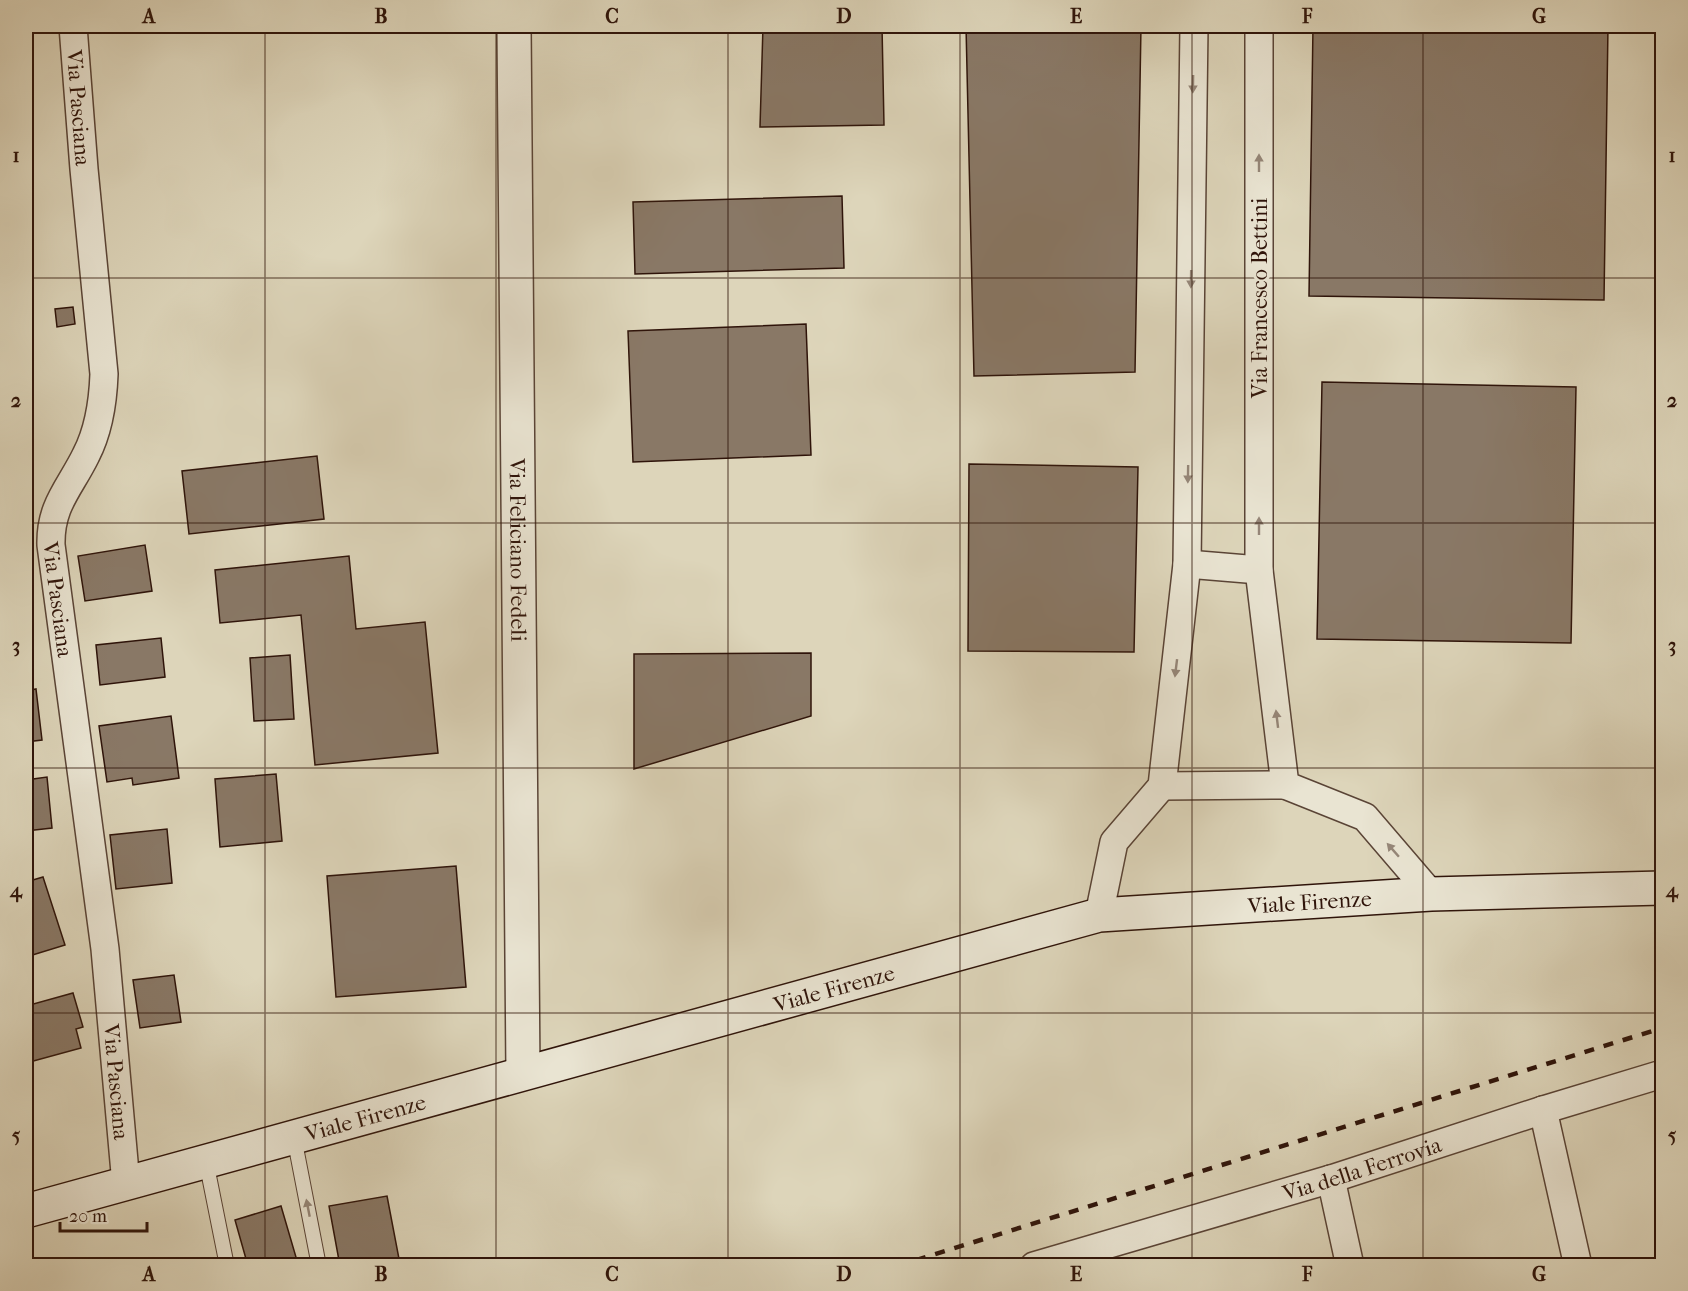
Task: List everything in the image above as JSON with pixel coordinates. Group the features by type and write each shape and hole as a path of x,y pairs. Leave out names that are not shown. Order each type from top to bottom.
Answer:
{"main road":[{"name":"Via Feliciano Fedeli","path":"514,26 523,1073"},
{"name":"Viale Firenze","path":"26,1211 1099,915 1431,894 1662,888"}],"street":[{"name":"Via Pasciana","path":"73,26 104,374 98,425 87,454 59,503 51,545 105,949 126,1184"},
{"path":"1099,915 1114,842 1162,786 1187,564 1194,26"},
{"name":"Via Francesco Bettini","path":"1259,26 1259,570 1285,785"},
{"path":"1187,564 1259,570"},
{"path":"1162,786 1285,785 1365,817 1431,894"},
{"name":"Via della Ferrovia","path":"1034,1266 1061,1262 1662,1074"},
{"path":"1542,1110 1578,1266"},
{"path":"1331,1179 1350,1266"}],"lane":[{"path":"294,1137 319,1266"},
{"path":"206,1161 227,1266"}],"building":[{"path":"763,26 882,26 884,125 760,127"},
{"path":"966,26 1141,26 1135,372 974,376"},
{"path":"1313,26 1608,26 1604,300 1309,296"},
{"path":"842,196 844,268 635,274 633,202"},
{"path":"73,307 75,324 57,327 55,309"},
{"path":"806,324 811,455 633,462 628,331"},
{"path":"1322,382 1576,387 1571,643 1317,639"},
{"path":"317,456 324,519 189,534 182,471"},
{"path":"969,464 1138,467 1134,652 968,651"},
{"path":"145,545 152,591 85,601 78,556"},
{"path":"349,556 356,629 425,622 438,753 315,765 301,615 220,623 215,570"},
{"path":"26,613 31,659 26,660"},
{"path":"161,638 165,677 100,685 96,645"},
{"path":"811,653 811,716 634,769 634,654"},
{"path":"290,655 294,719 254,721 250,658"},
{"path":"36,689 42,740 26,742 26,691"},
{"path":"171,716 179,778 133,785 132,778 107,782 99,726"},
{"path":"276,774 282,841 220,847 215,779"},
{"path":"47,777 52,828 26,831 26,780"},
{"path":"167,829 172,883 116,889 110,835"},
{"path":"456,866 466,987 336,997 327,876"},
{"path":"43,877 65,945 26,957 26,882"},
{"path":"174,975 181,1022 140,1028 133,980"},
{"path":"73,993 83,1027 76,1029 81,1048 26,1063 26,1006"},
{"path":"387,1196 400,1264 340,1266 329,1206"},
{"path":"281,1206 298,1264 248,1266 235,1220"}],"railway":[{"path":"897,1266 1662,1028"}]}
